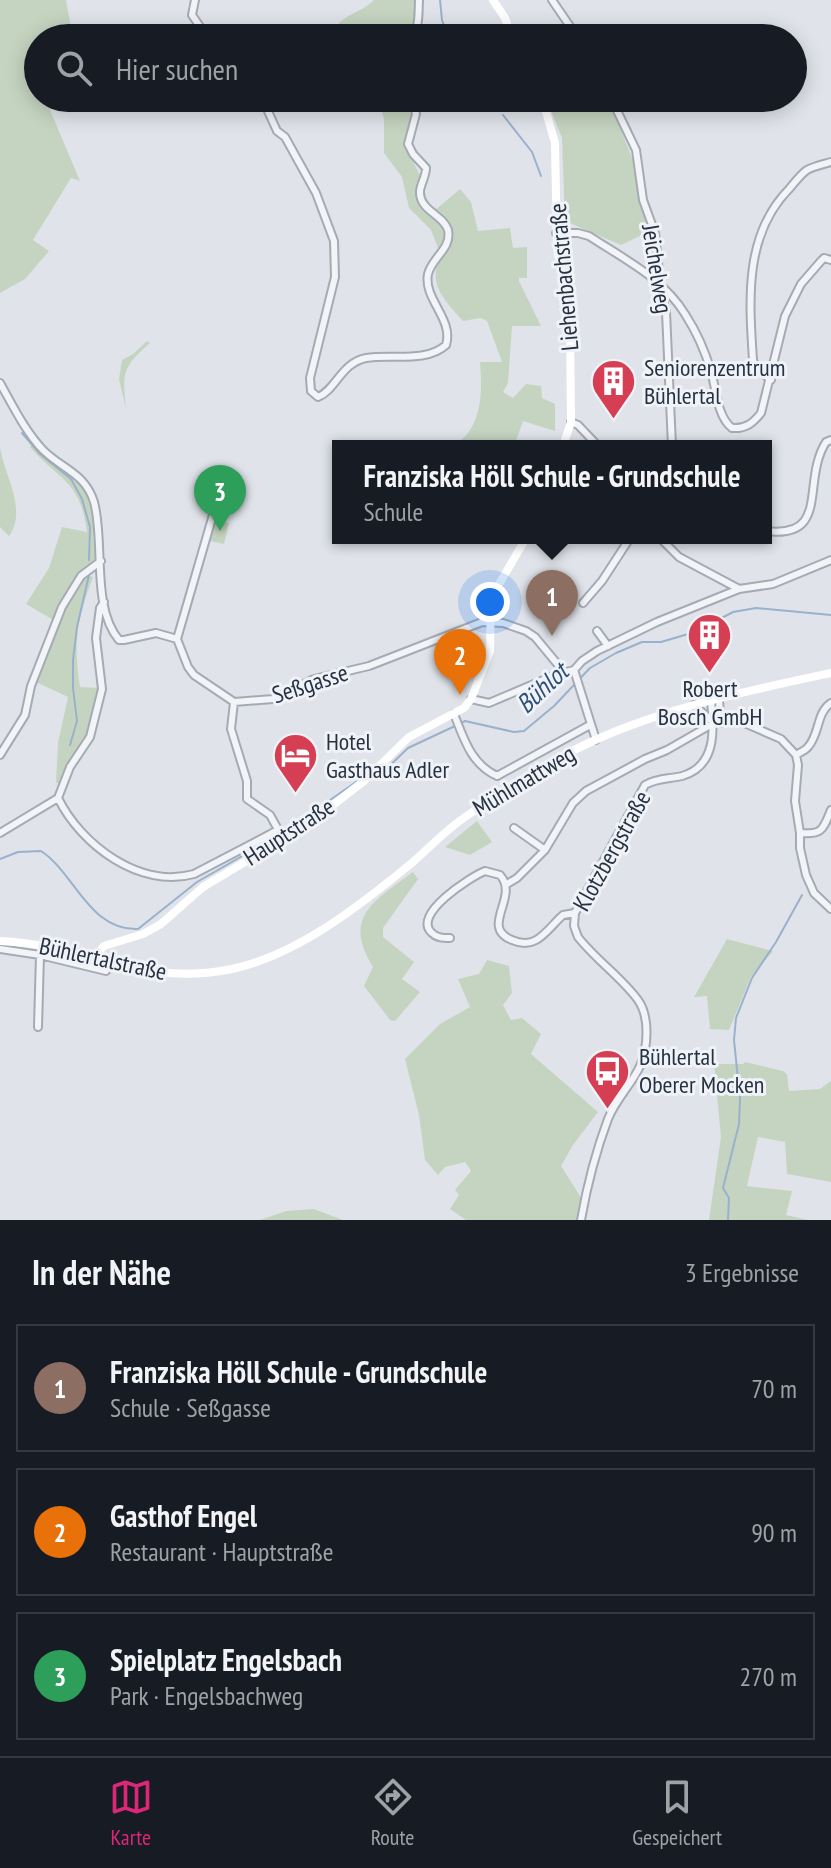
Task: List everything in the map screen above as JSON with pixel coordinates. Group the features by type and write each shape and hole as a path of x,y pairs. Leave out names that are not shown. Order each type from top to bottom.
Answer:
{"street":[{"path":"195,0 192,15 198,24"},
{"path":"417,24 419,0"},
{"path":"493,0 507,24"},
{"path":"552,0 568,24"},
{"path":"268,112 277,131 285,137 310,181 328,219 334,241 335,277 310,378 311,391 318,397 325,394 348,367 363,359 432,354 446,345 447,329 428,281 432,267 447,245 448,231 442,220 422,203 420,195 426,168 408,144 416,112"},
{"name":"Liehenbachstraße","path":"547,112 556,154 556,233 570,320 571,422 565,440"},
{"name":"Jeichelweg","path":"618,112 636,150 643,200 655,233 666,312 672,440"},
{"path":"771,380 756,368 753,360 750,295 758,237 780,198 808,169 831,162"},
{"path":"556,233 589,236 673,295 699,341 727,424 738,428 754,423 761,413 785,316 801,284 824,258 831,260"},
{"path":"0,383 14,410 45,452 80,477 87,486 93,501 104,602 110,628 119,640 156,633 177,639"},
{"path":"571,422 592,440"},
{"path":"772,531 797,530 810,520 816,506 818,458 826,442 831,440"},
{"path":"58,798 67,818 92,843 124,863 161,877 179,878 194,874 281,835 270,815 247,799 247,781 231,729 234,702 194,675 177,639 217,501"},
{"path":"522,544 494,590 489,608 490,651 471,699 489,703 564,672 574,673"},
{"path":"583,603 626,544"},
{"path":"666,544 679,557 739,589"},
{"path":"574,673 582,661 657,622 739,589 773,584 831,560"},
{"path":"0,755 25,715 31,686 62,607 81,576 101,561"},
{"path":"0,833 58,798 70,767 85,747 99,707 102,681 96,638 100,608 104,602"},
{"name":"Seßgasse","path":"234,702 273,699 314,679 369,666 490,621 510,625 535,637 564,672"},
{"path":"597,631 608,646"},
{"path":"574,673 596,740"},
{"name":"Mühlmattweg","path":"253,962 303,940 343,917 464,817 596,740 694,705 831,673"},
{"name":"Hauptstraße","path":"93,959 104,946 152,930 203,887 364,781 409,737 455,717 471,699"},
{"name":"Klotzbergstraße","path":"581,1220 607,1121 623,1090 640,1067 646,1024 638,1000 578,937 574,926 575,913 645,785 654,780 689,773 703,764 709,751 714,723 720,715 715,700"},
{"path":"796,755 808,747 820,714 831,703"},
{"path":"694,705 714,723"},
{"path":"455,717 474,760 497,776 590,725"},
{"path":"507,884 545,850 573,803 586,791 714,723 742,722 781,739 796,755 795,801 800,848 809,885 831,909"},
{"path":"800,833 820,831 831,810"},
{"path":"514,828 545,850"},
{"path":"450,938 436,936 427,925 429,914 461,884 485,871 500,875 507,884 507,897 498,920 499,929 510,940 534,942 563,915 575,913"},
{"name":"Bühlertalstraße","path":"0,941 31,944 133,969 175,975 219,971 253,962"},
{"name":"Bühlertalstraße","path":"0,949 106,971"},
{"name":"Bühlertalstraße","path":"38,1027 40,955"}],"green space":[{"path":"0,0 66,0 70,24 24,24 24,112 51,112 80,181 71,178 33,240 49,251 25,279 0,293"},
{"path":"374,0 415,0 414,24 338,24"},
{"path":"382,112 412,112 405,146 422,179 418,192 445,230 443,248 438,248 431,230 409,208 402,177 384,153"},
{"path":"552,112 614,112 634,163 638,195 650,231 621,245 565,221 562,138"},
{"path":"460,189 471,202 478,231 510,228 513,248 527,247 527,278 519,278 519,281 541,326 512,326 508,383 503,392 513,398 526,384 541,386 542,398 555,404 555,431 523,421 516,440 461,440 474,424 477,414 481,393 480,362 502,362 487,321 481,318 463,321 437,285 438,261 452,239 451,232 434,211"},
{"path":"147,341 150,343 126,371 126,409 119,379 122,360"},
{"path":"33,443 83,484 96,520 97,560 72,588 55,621 26,604 49,568 62,527 87,532 74,491 30,447"},
{"path":"0,447 16,504 14,526 9,536 0,527"},
{"path":"214,522 229,523 224,544 210,541"},
{"path":"86,575 93,577 78,631 78,671 80,687 100,688 87,738 59,784 56,782 58,743 68,697 36,682 69,599"},
{"path":"477,821 492,842 470,855 445,847"},
{"path":"413,872 418,879 383,928 383,937 414,962 402,979 420,992 395,1021 390,1020 364,986 373,967 364,949 362,922 376,901"},
{"path":"727,939 773,951 751,977 729,1030 710,1029 707,996 694,997"},
{"path":"487,960 509,966 512,993 503,1005 511,1020 522,1018 541,1034 531,1054 598,1112 561,1166 582,1199 578,1220 466,1220 450,1209 459,1195 455,1190 471,1171 465,1162 445,1167 438,1175 425,1160 419,1115 405,1059 440,1024 470,1007 458,979 479,974"},
{"path":"745,1062 783,1071 787,1074 789,1091 820,1089 831,1081 831,1182 787,1174 785,1142 758,1137 747,1186 792,1191 786,1215 808,1220 709,1220 721,1137 714,1064"},
{"path":"314,1209 343,1220 260,1220 286,1211"}],"waterway":[{"path":"440,0 443,24"},
{"path":"503,115 532,152 541,176"},
{"path":"22,433 40,454 71,479 82,499 90,527 89,560"},
{"path":"70,745 77,721 73,660 89,575"},
{"name":"Bühlot","path":"461,723 465,721 514,732 524,731 554,706 590,668 616,653 642,642 661,642 695,632 733,612 756,608 831,615"},
{"name":"Bühlot","path":"379,776 408,748 455,726"},
{"name":"Bühlot","path":"0,859 18,852 41,851 107,921 138,929 197,882 284,832 366,775"},
{"path":"728,1220 729,1198 723,1188 739,1124 740,1099 734,1040 736,1018 752,978 802,895"}],"place":[{"name":"Seniorenzentrum Bühlertal","path":"613,421"},
{"name":"Spielplatz Engelsbach","path":"220,531"},
{"name":"Franziska Höll Schule - Grundschule","path":"552,636"},
{"name":"Robert Bosch GmbH","path":"710,674"},
{"name":"Gasthof Engel","path":"460,695"},
{"name":"Hotel Gasthaus Adler","path":"295,795"},
{"name":"Bühlertal Oberer Mocken","path":"608,1110"}]}
